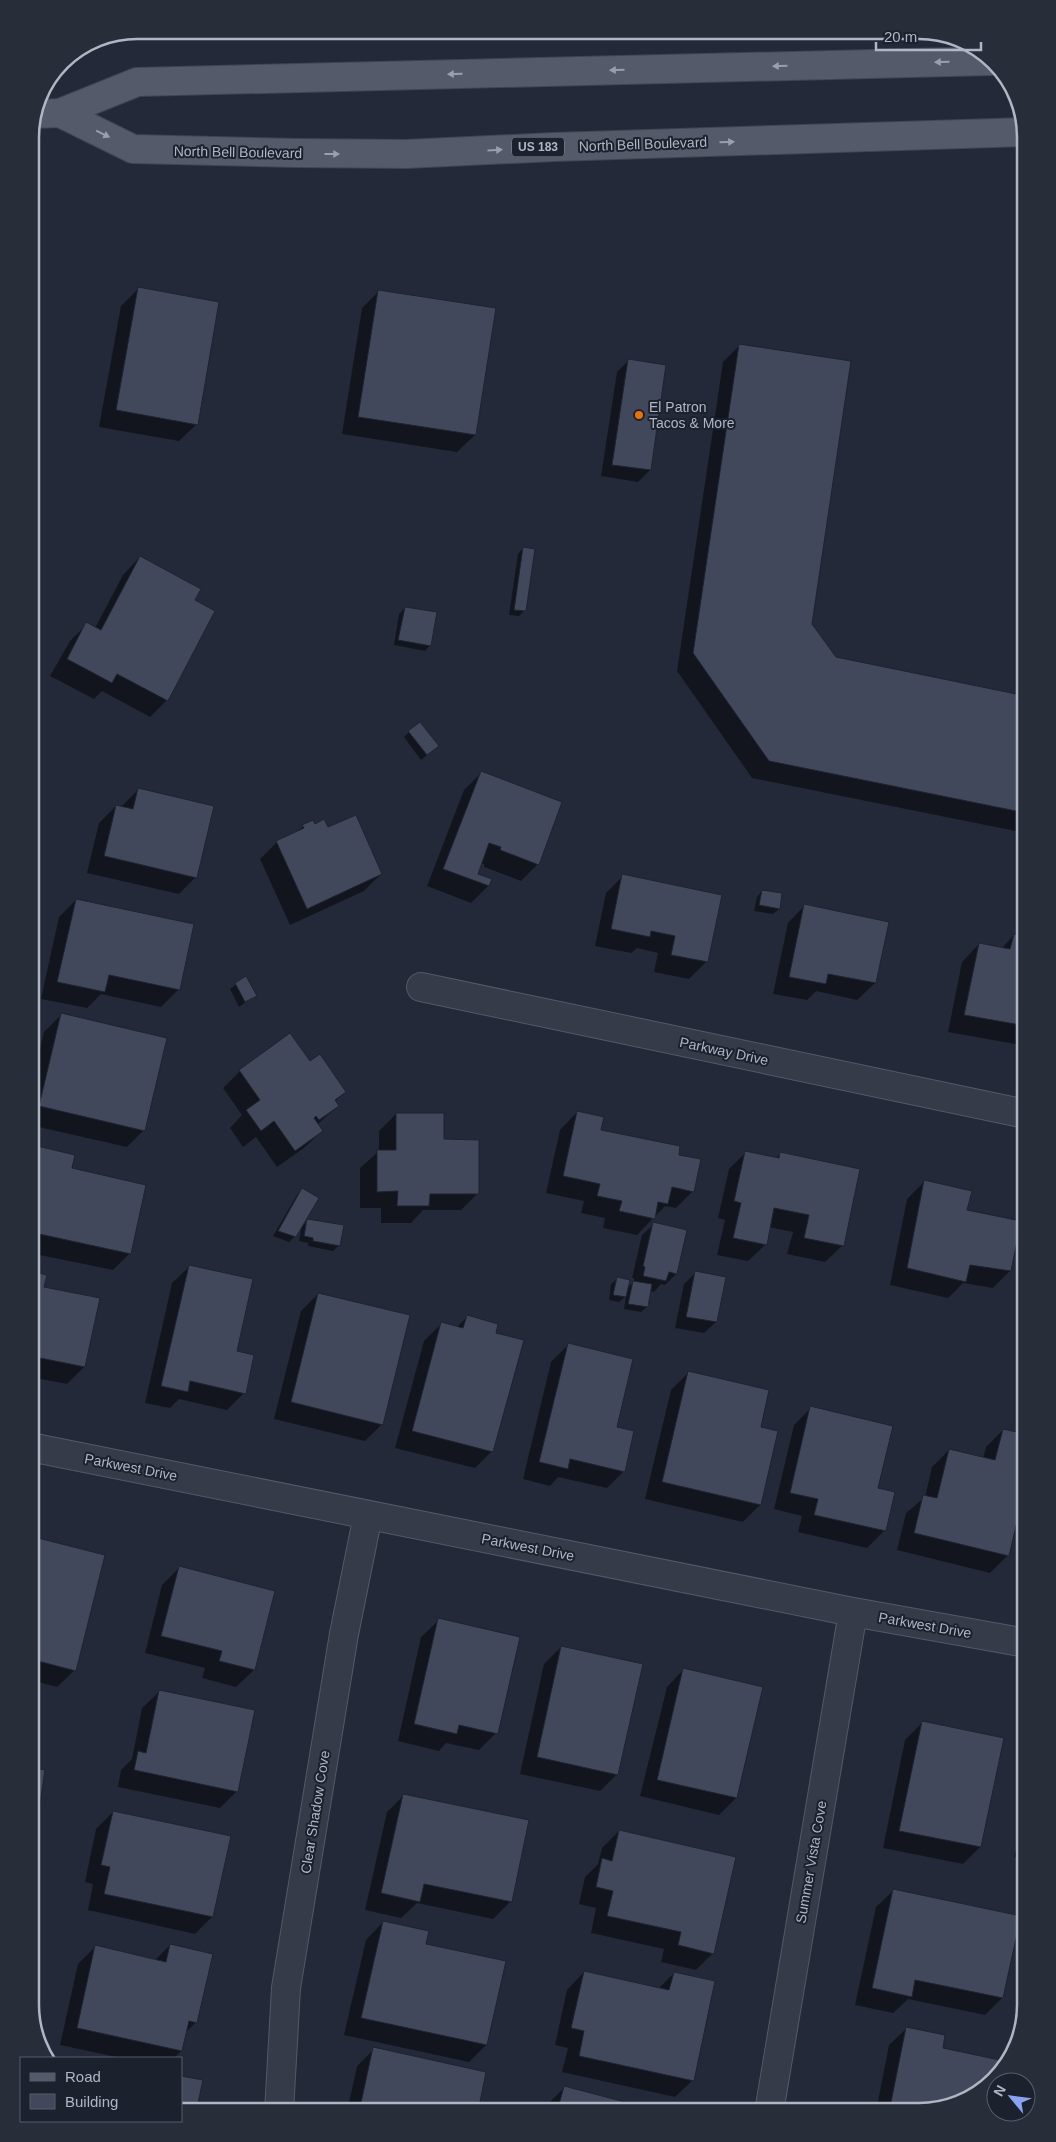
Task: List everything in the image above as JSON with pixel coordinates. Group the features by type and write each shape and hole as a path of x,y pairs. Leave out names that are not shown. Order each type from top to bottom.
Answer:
{"main road":[{"name":"North Bell Boulevard","path":"47,113 137,82 981,60"},
{"name":"North Bell Boulevard","path":"47,113 133,149 296,154 406,154 554,147 1017,132"}],"street":[{"name":"Parkway Drive","path":"421,988 1017,1112"},
{"name":"Parkwest Drive","path":"39,1449 853,1612 1017,1641"},
{"name":"Clear Shadow Cove","path":"280,2103 286,1988 344,1634 368,1515"},
{"name":"Summer Vista Cove","path":"771,2103 853,1612"}],"building":[{"path":"138,287 219,302 198,425 116,410"},
{"path":"378,290 496,308 476,435 358,417"},
{"path":"739,344 851,361 812,624 836,657 1017,694 1017,811 769,761 693,653"},
{"name":"El Patron Tacos & More","path":"628,359 666,365 651,470 612,465"},
{"path":"523,547 535,549 526,611 514,610"},
{"path":"140,556 201,589 195,600 215,611 168,701 117,674 112,683 67,659 86,622 101,630"},
{"path":"405,607 437,612 431,646 398,640"},
{"path":"420,722 439,746 427,755 408,731"},
{"path":"481,771 562,802 539,865 500,850 501,847 489,843 478,874 492,879 489,886 443,869"},
{"path":"138,788 214,806 197,878 104,856 116,805 133,809"},
{"path":"356,815 382,874 307,909 276,841 304,828 302,825 313,820 315,824 324,819 328,827"},
{"path":"622,874 722,895 708,962 671,955 675,936 651,931 650,937 611,929"},
{"path":"762,890 782,893 780,909 759,905"},
{"path":"76,899 194,924 180,990 109,975 105,992 57,982"},
{"path":"804,904 889,922 876,983 828,974 826,984 789,977"},
{"path":"1014,934 1017,934 1017,1024 964,1015 979,943 1010,949"},
{"path":"246,976 257,996 245,1002 235,983"},
{"path":"61,1013 167,1038 145,1131 39,1106"},
{"path":"290,1033 310,1061 320,1054 346,1092 335,1100 339,1106 319,1120 316,1116 314,1118 323,1131 295,1151 274,1121 261,1131 246,1110 260,1100 239,1070"},
{"path":"577,1111 604,1117 601,1130 680,1146 679,1155 701,1159 694,1192 672,1187 668,1204 658,1202 655,1219 619,1211 622,1201 597,1196 600,1184 563,1176"},
{"path":"396,1113 444,1113 444,1139 479,1140 479,1194 430,1194 429,1206 397,1206 398,1191 377,1192 377,1150 396,1150"},
{"path":"39,1146 75,1155 72,1168 146,1185 131,1254 39,1234"},
{"path":"745,1151 779,1158 780,1152 860,1169 844,1246 804,1238 809,1215 774,1208 767,1245 733,1238 741,1203 734,1201"},
{"path":"924,1180 972,1191 967,1210 1017,1220 1017,1241 1011,1271 970,1265 966,1282 907,1268"},
{"path":"302,1188 319,1198 296,1237 278,1231"},
{"path":"307,1219 344,1225 340,1246 313,1241 313,1238 304,1236"},
{"path":"653,1222 687,1230 677,1274 669,1272 666,1281 643,1276 645,1267 643,1266"},
{"path":"189,1265 253,1279 237,1351 254,1355 246,1394 190,1381 188,1392 161,1386"},
{"path":"695,1271 726,1277 717,1322 686,1317"},
{"path":"39,1273 47,1275 44,1287 100,1298 85,1367 39,1358"},
{"path":"617,1277 630,1280 626,1297 613,1295"},
{"path":"633,1281 652,1284 648,1307 628,1304"},
{"path":"318,1293 410,1315 383,1425 291,1402"},
{"path":"467,1315 498,1324 496,1333 524,1340 493,1452 412,1431 441,1322 463,1328"},
{"path":"568,1343 633,1359 617,1427 634,1431 625,1472 570,1459 568,1469 539,1462"},
{"path":"688,1371 769,1390 761,1427 778,1431 761,1505 662,1482"},
{"path":"810,1406 893,1426 878,1488 895,1492 886,1531 814,1515 818,1499 790,1493"},
{"path":"1003,1429 1017,1432 1017,1522 1009,1556 914,1533 923,1495 937,1498 949,1449 995,1460"},
{"path":"39,1538 105,1555 76,1671 39,1661"},
{"path":"179,1566 275,1591 255,1670 219,1661 222,1651 161,1636"},
{"path":"438,1618 520,1637 498,1734 459,1725 457,1734 414,1724"},
{"path":"561,1646 643,1664 618,1775 537,1757"},
{"path":"683,1668 763,1687 737,1798 657,1780"},
{"path":"159,1690 255,1710 238,1792 134,1770 138,1751 146,1753"},
{"path":"922,1721 1004,1738 981,1847 899,1831"},
{"path":"39,1769 45,1770 39,1811"},
{"path":"403,1794 529,1820 512,1902 424,1884 420,1902 381,1893"},
{"path":"113,1811 231,1836 213,1917 104,1894 110,1867 101,1865"},
{"path":"619,1830 736,1857 714,1954 678,1945 681,1932 607,1916 613,1891 596,1887 602,1858 612,1861"},
{"path":"893,1889 1017,1915 1017,1934 1003,1998 915,1980 912,1997 872,1988"},
{"path":"383,1921 429,1931 426,1944 506,1961 487,2045 361,2018"},
{"path":"170,1944 213,1954 197,2023 189,2021 182,2051 77,2028 95,1945 166,1962"},
{"path":"584,1971 669,1990 674,1972 715,1981 694,2081 579,2056 584,2031 571,2028"},
{"path":"906,2027 945,2035 943,2048 1001,2060 991,2072 986,2072 984,2079 957,2096 945,2100 919,2103 891,2103"},
{"path":"373,2047 486,2072 480,2103 361,2103"},
{"path":"182,2076 203,2080 198,2103 182,2103"},
{"path":"564,2086 629,2103 559,2103"}],"place":[{"name":"El Patron Tacos & More","path":"639,415"}]}
